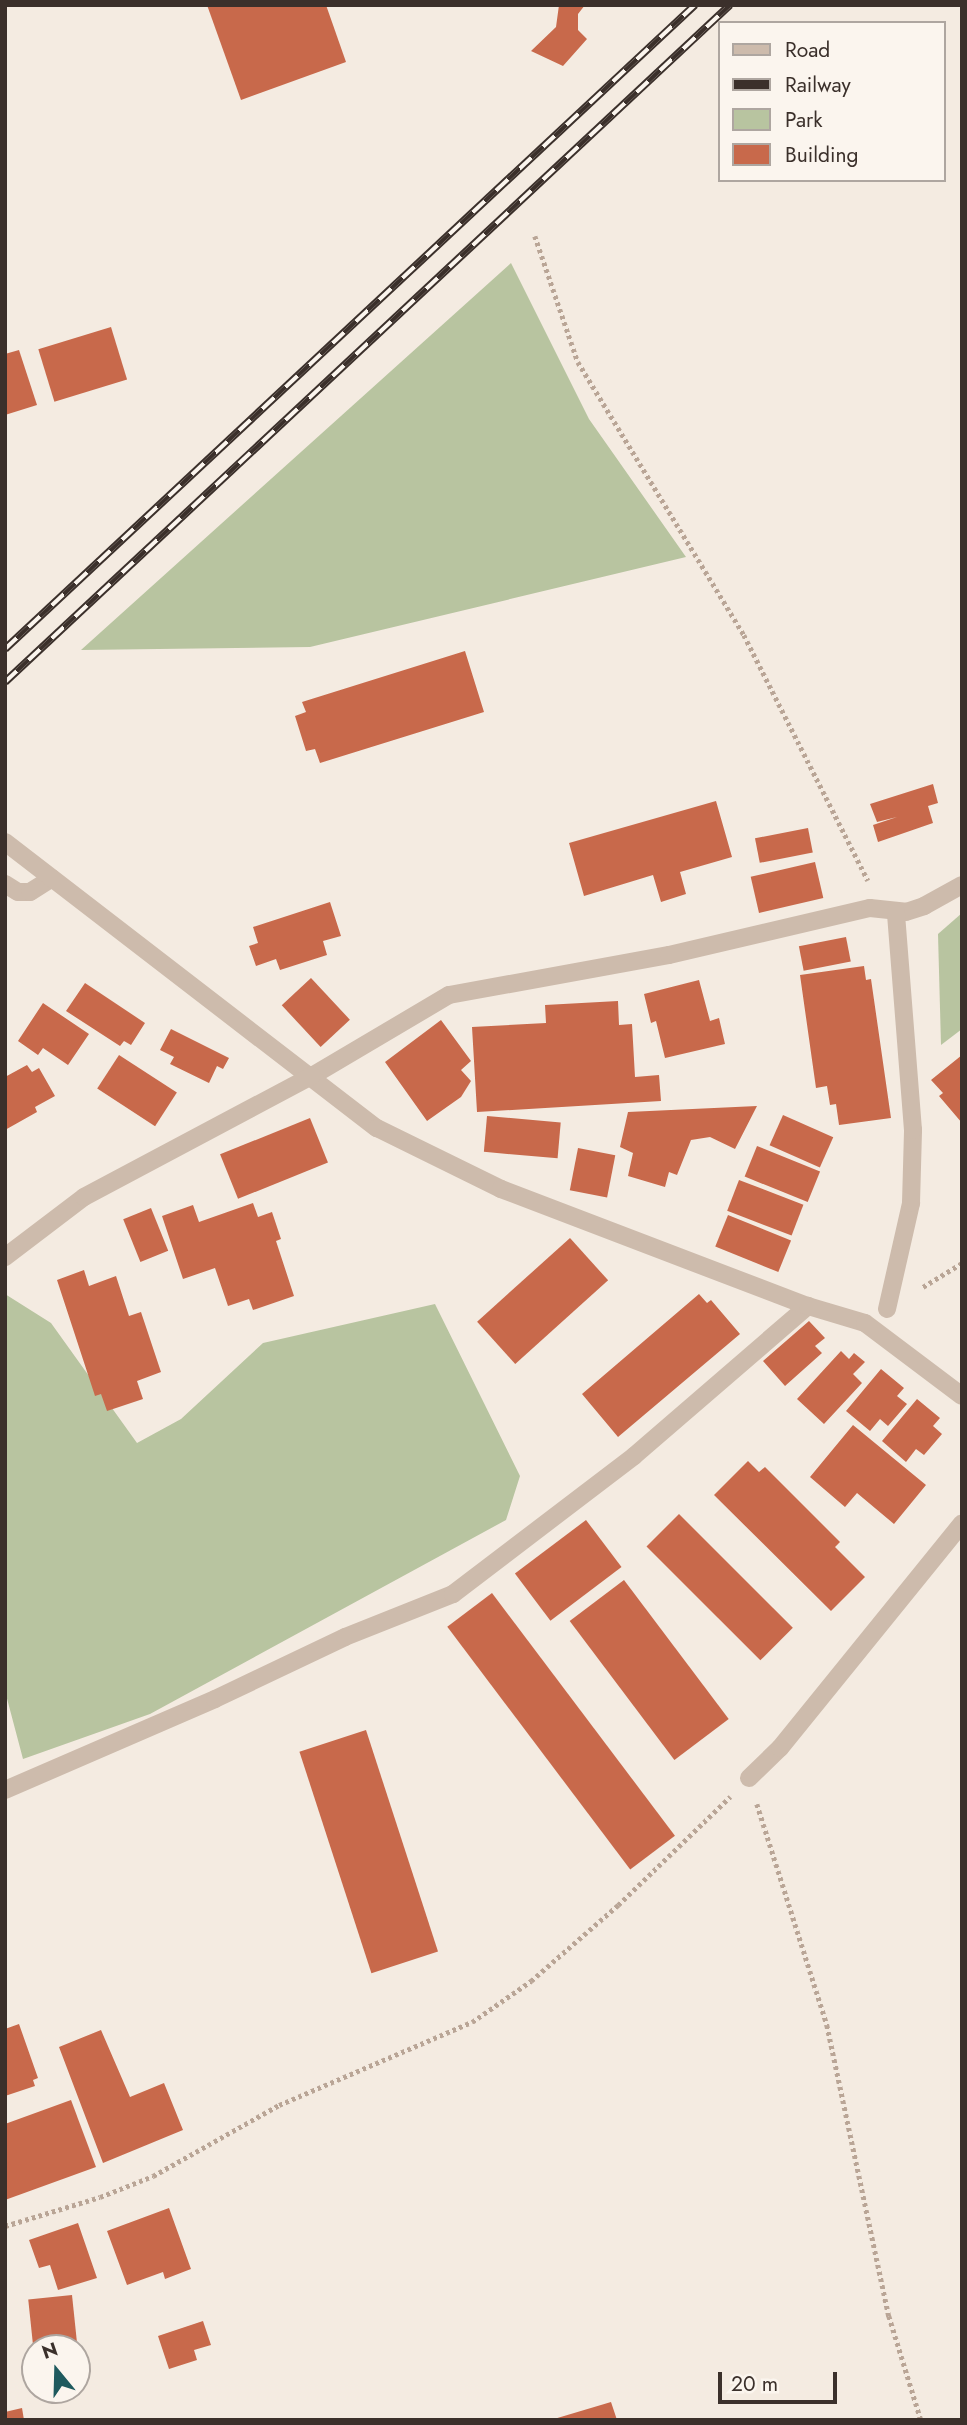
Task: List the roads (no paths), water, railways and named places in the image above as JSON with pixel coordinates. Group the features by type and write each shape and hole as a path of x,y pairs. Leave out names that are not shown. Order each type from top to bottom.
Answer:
{"street":[{"path":"5,842 377,1128 501,1189 808,1306 865,1323 962,1396"},
{"path":"5,884 18,892 30,892 52,878"},
{"path":"5,1257 84,1197 312,1076 449,995 669,956 870,908 896,912 924,906 962,885"},
{"path":"887,1309 911,1203 913,1130 905,1058 896,912"},
{"path":"5,1790 215,1699 345,1637 453,1594 634,1455 808,1306"},
{"path":"750,1778 780,1748 962,1523"}],"railway":[{"path":"5,649 695,5"},
{"path":"5,682 730,5"}]}
